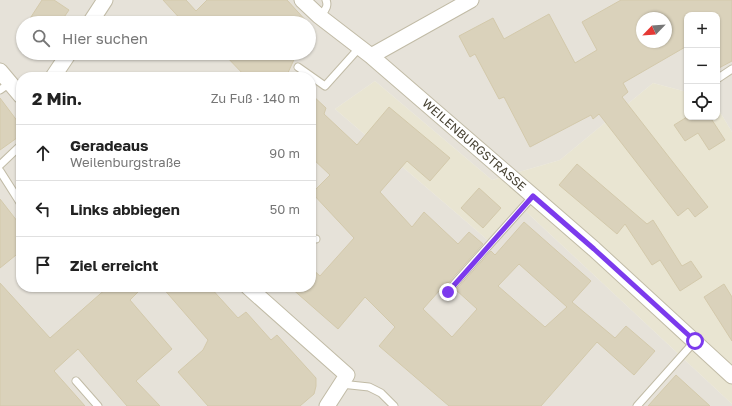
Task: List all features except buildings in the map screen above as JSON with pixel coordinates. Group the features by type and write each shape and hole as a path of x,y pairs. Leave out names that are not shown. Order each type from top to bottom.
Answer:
{"street":[{"path":"95,16 105,0"},
{"name":"WEILENBURGSTRASSE","path":"302,0 320,17 365,52 594,249 732,376"},
{"path":"365,52 471,0"},
{"path":"56,72 64,60"},
{"path":"0,71 5,87 16,93"},
{"path":"254,292 347,374 327,406"}],"lane":[{"path":"320,17 327,7 326,0"},
{"path":"316,80 325,86 365,52"},
{"path":"298,67 305,72"},
{"path":"720,76 732,69"},
{"path":"0,165 16,150"},
{"path":"0,171 16,196"},
{"path":"448,292 533,196"},
{"path":"638,406 695,341"},
{"path":"76,381 98,406"},
{"path":"341,384 369,387 381,393 394,406"}],"shaded area":[{"path":"0,0 732,0 732,132 720,112 720,12 684,12 684,91 653,83 560,160 492,180 375,81 335,109 490,242 520,206 732,404 732,406 0,406"},
{"path":"375,81 492,180 560,160 653,83 684,91 684,120 720,120 720,112 732,132 732,404 520,206 490,242 335,109"}],"route":[{"path":"448,292 533,196 695,341"}]}
